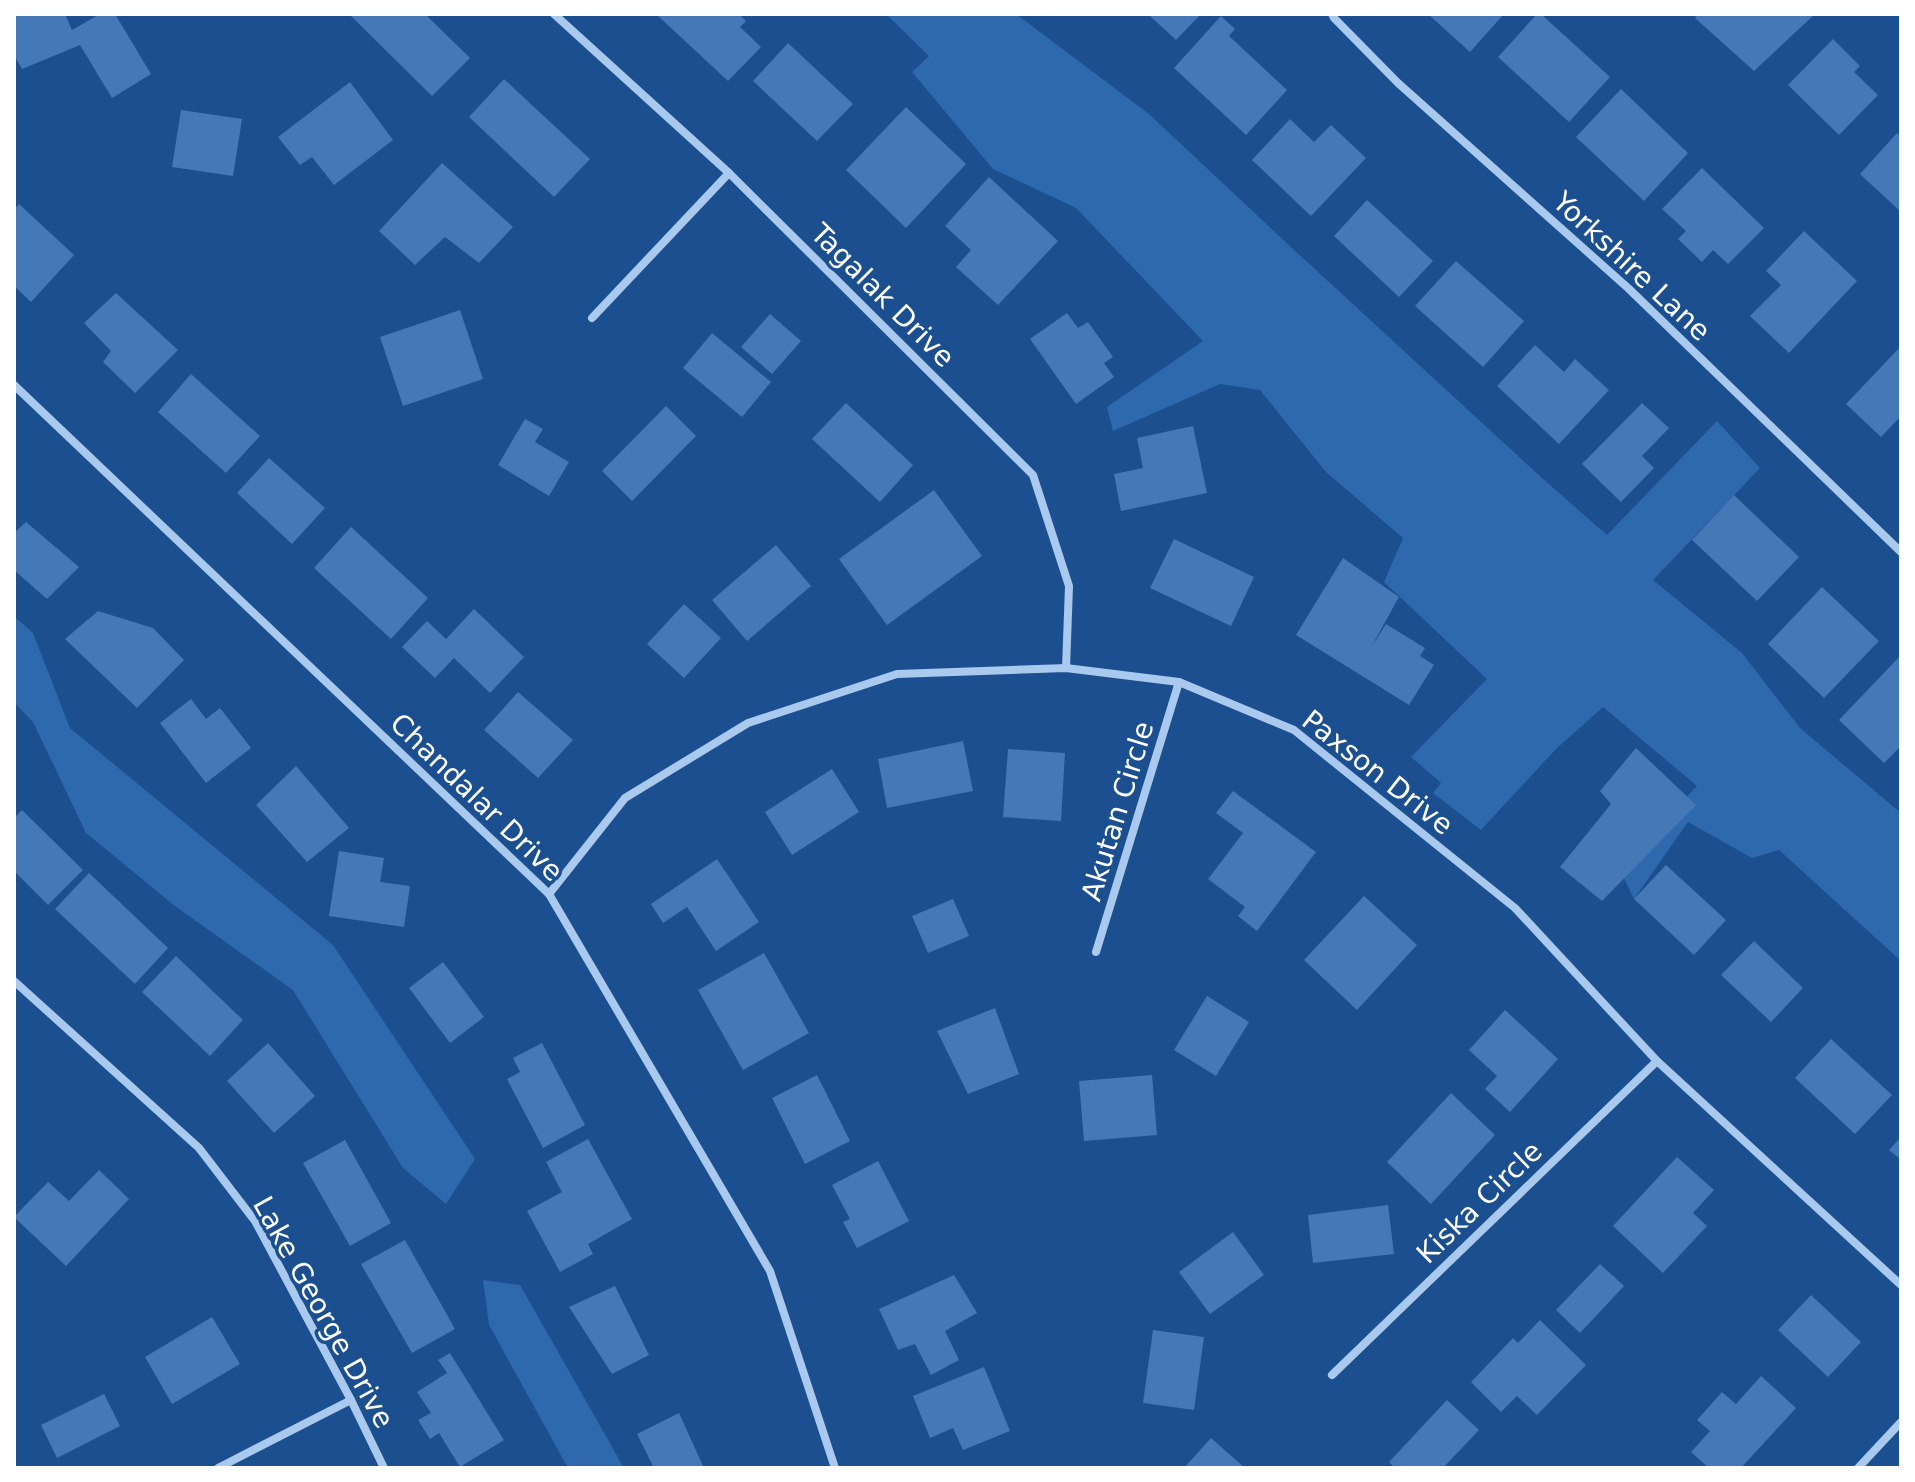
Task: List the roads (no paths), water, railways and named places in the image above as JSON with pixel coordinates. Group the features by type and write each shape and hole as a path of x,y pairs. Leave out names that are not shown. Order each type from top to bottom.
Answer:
{"street":[{"name":"Tagalak Drive","path":"554,14 729,173 1033,475 1069,586 1066,668"},
{"name":"Yorkshire Lane","path":"1332,14 1398,83 1628,288 1901,552"},
{"path":"592,318 729,173"},
{"name":"Chandalar Drive","path":"14,385 549,894 770,1271 835,1468"},
{"name":"Paxson Drive","path":"549,894 625,798 748,723 897,674 1066,668 1179,682 1294,730 1515,908 1657,1061 1901,1285"},
{"name":"Akutan Circle","path":"1096,952 1179,682"},
{"name":"Lake George Drive","path":"14,981 199,1148 255,1221 384,1468"},
{"name":"Kiska Circle","path":"1332,1375 1657,1061"},
{"path":"218,1468 351,1400"},
{"path":"1858,1468 1901,1422"}]}
